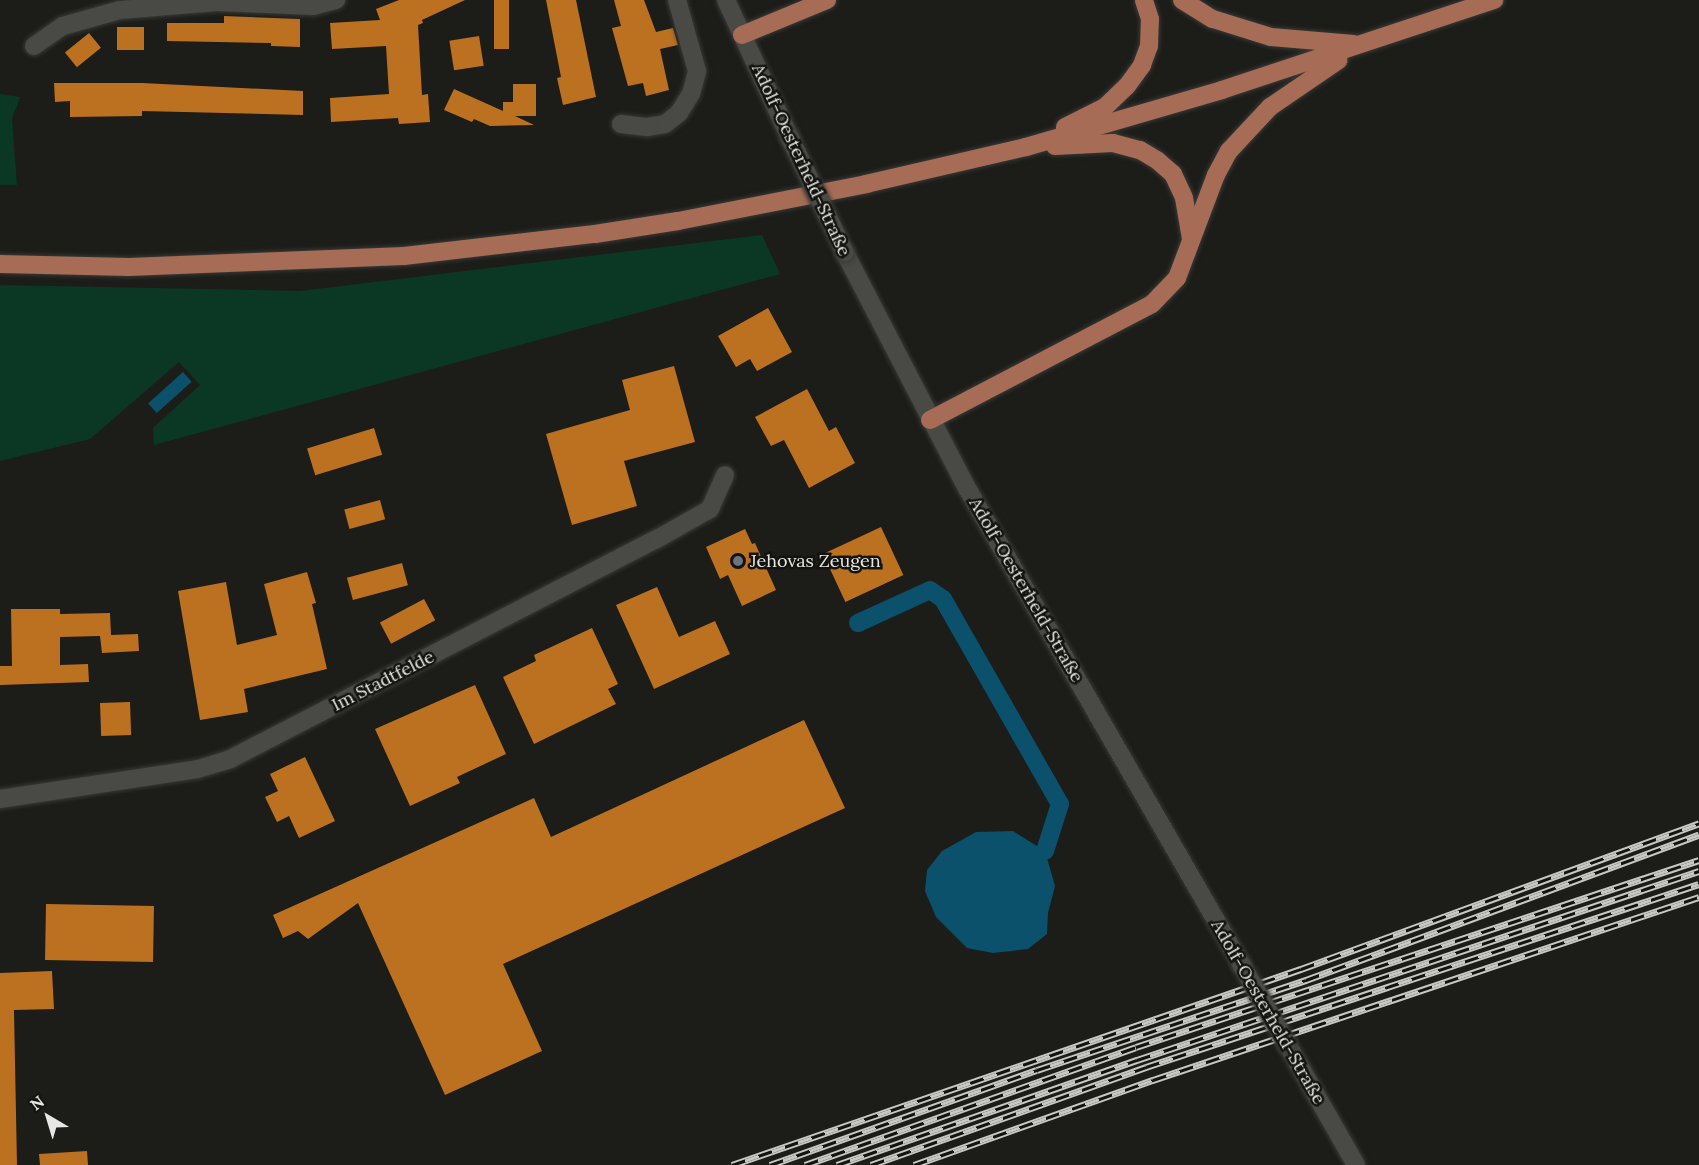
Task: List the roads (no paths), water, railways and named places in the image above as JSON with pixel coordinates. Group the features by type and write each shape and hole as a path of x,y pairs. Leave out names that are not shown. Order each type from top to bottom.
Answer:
{"main road":[{"path":"742,35 827,0"},
{"path":"1026,147 1105,107 1127,86 1142,65 1149,46 1150,19 1144,0"},
{"path":"1182,0 1213,19 1271,37 1365,45"},
{"path":"0,264 129,267 404,256 595,234 678,221 867,184 1026,147 1222,90 1365,45 1494,0"},
{"path":"930,420 1152,304 1177,278 1216,175 1229,151 1241,136 1269,107 1306,80 1365,45"},
{"path":"1026,147 1113,144 1140,150 1158,160 1173,174 1184,198 1191,244"}],"street":[{"path":"34,46 63,26 120,10 218,2 313,6 336,0"},
{"path":"621,124 647,127 665,124 679,113 692,94 697,71 677,0"},
{"name":"Adolf-Oesterheld-Straße","path":"726,0 845,253 930,420 1356,1165"},
{"name":"Im Stadtfelde","path":"0,799 198,769 231,759 710,509 725,475"}],"water":[{"path":"183,372 192,382 157,413 148,403"},
{"path":"1013,831 1045,851 1055,886 1048,913 1047,934 1028,949 993,953 967,948 936,917 925,891 927,870 942,851 976,832"}],"waterway":[{"path":"858,623 930,590 943,599 1060,804 1045,851"}],"railway":[{"path":"732,1165 1301,969 1699,823"},
{"path":"770,1165 1037,1070 1306,980 1699,835"},
{"path":"805,1165 1136,1047 1699,860"},
{"path":"837,1165 1137,1060 1699,871"},
{"path":"871,1165 1146,1067 1699,884"},
{"path":"914,1165 1153,1080 1699,897"}],"place":[{"name":"Jehovas Zeugen","path":"738,561"}]}
